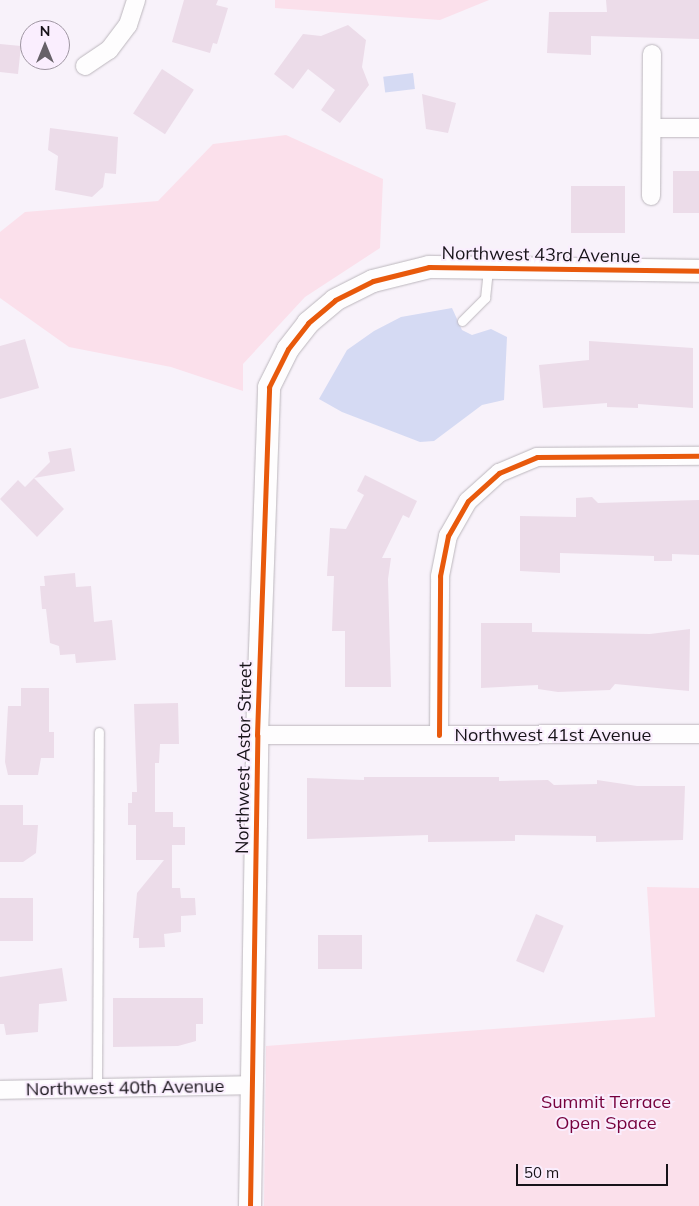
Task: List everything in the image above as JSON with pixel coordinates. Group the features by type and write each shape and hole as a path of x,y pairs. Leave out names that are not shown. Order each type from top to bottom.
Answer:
{"street":[{"path":"85,66 109,50 128,25 136,0"},
{"path":"651,196 652,54"},
{"path":"652,128 699,128"},
{"name":"Northwest 43rd Avenue","path":"308,323 335,300 373,281 429,267 699,271"},
{"name":"Northwest Astor Street","path":"250,1206 257,735 269,387 288,349 308,323"},
{"path":"439,735 440,576 448,536 468,500 499,473 537,457 699,456"},
{"name":"Northwest 41st Avenue","path":"257,735 699,734"},
{"name":"Northwest 40th Avenue","path":"0,1090 251,1085"}],"lane":[{"path":"462,321 485,298 488,268"},
{"path":"97,1088 99,732"}],"green space":[{"path":"275,0 489,0 440,20 275,8"},
{"path":"286,135 383,179 380,248 305,297 243,364 243,391 171,367 69,347 0,298 0,232 25,212 158,201 213,144"},
{"name":"Summit Terrace Open Space","path":"647,887 699,888 699,1206 264,1206 266,1046 655,1017"}],"water":[{"path":"413,73 415,89 385,93 383,77"},
{"path":"452,308 462,330 472,335 491,329 507,337 504,400 482,405 434,441 420,442 342,412 319,399 347,350 374,331 401,317"}],"building":[{"path":"184,0 218,0 216,5 228,8 217,44 213,43 210,53 172,42"},
{"path":"606,0 699,0 699,39 591,36 591,55 547,53 549,12 607,12"},
{"path":"348,25 366,40 362,67 369,85 340,123 321,110 335,90 308,69 293,89 274,74 303,34 321,36"},
{"path":"0,44 20,46 18,74 0,72"},
{"path":"162,69 194,90 165,134 133,113"},
{"path":"422,94 456,103 448,133 426,129"},
{"path":"50,128 118,137 116,174 105,173 103,187 92,197 55,190 58,156 48,150"},
{"path":"673,171 699,171 699,213 673,213"},
{"path":"571,186 625,186 625,233 571,233"},
{"path":"25,339 39,388 0,399 0,346"},
{"path":"589,341 693,348 693,408 638,404 638,408 607,407 607,403 543,408 539,365 589,360"},
{"path":"71,448 75,471 34,478 50,462 48,452"},
{"path":"365,475 417,501 409,518 403,515 382,558 391,558 388,579 391,687 345,687 345,631 332,631 334,576 327,576 330,528 346,529 364,495 357,491"},
{"path":"34,478 64,509 37,537 0,499 18,480 25,487"},
{"path":"592,497 598,503 699,500 699,555 672,554 672,561 654,561 654,556 560,553 560,573 520,571 520,516 576,517 576,498"},
{"path":"75,573 76,587 91,586 94,622 112,620 116,660 76,663 75,654 60,655 59,646 50,643 46,609 42,609 40,586 45,586 44,576"},
{"path":"481,623 532,623 532,632 650,634 690,629 689,691 615,684 610,690 558,692 538,689 538,685 481,688"},
{"path":"21,688 49,688 49,732 54,732 54,758 41,758 38,775 8,775 5,762 8,706 21,706"},
{"path":"178,703 179,744 160,744 159,763 155,763 155,812 173,812 173,827 185,827 185,845 172,845 172,888 180,888 181,898 195,898 196,915 181,916 181,932 164,934 165,947 139,948 139,938 133,938 137,893 164,860 136,860 136,825 128,825 128,803 132,803 132,792 137,792 134,704"},
{"path":"364,777 499,777 499,781 548,780 554,785 597,784 597,780 637,786 685,786 683,840 596,842 596,836 515,835 515,841 428,842 428,835 307,839 307,778 364,780"},
{"path":"0,805 23,805 23,825 38,825 36,853 23,862 0,862"},
{"path":"0,898 33,898 33,941 0,941"},
{"path":"536,914 564,926 544,973 516,961"},
{"path":"318,935 362,935 362,969 318,969"},
{"path":"62,968 67,1001 39,1004 38,1032 6,1035 4,1024 0,1024 0,977"},
{"path":"113,998 203,998 203,1024 196,1024 196,1041 178,1046 113,1047"}],"cycle path":[{"path":"250,1206 257,735 269,387 288,349 308,323 335,300 373,281 429,267 699,271"},
{"path":"439,735 440,576 448,536 468,501 499,473 537,457 699,456"}]}
